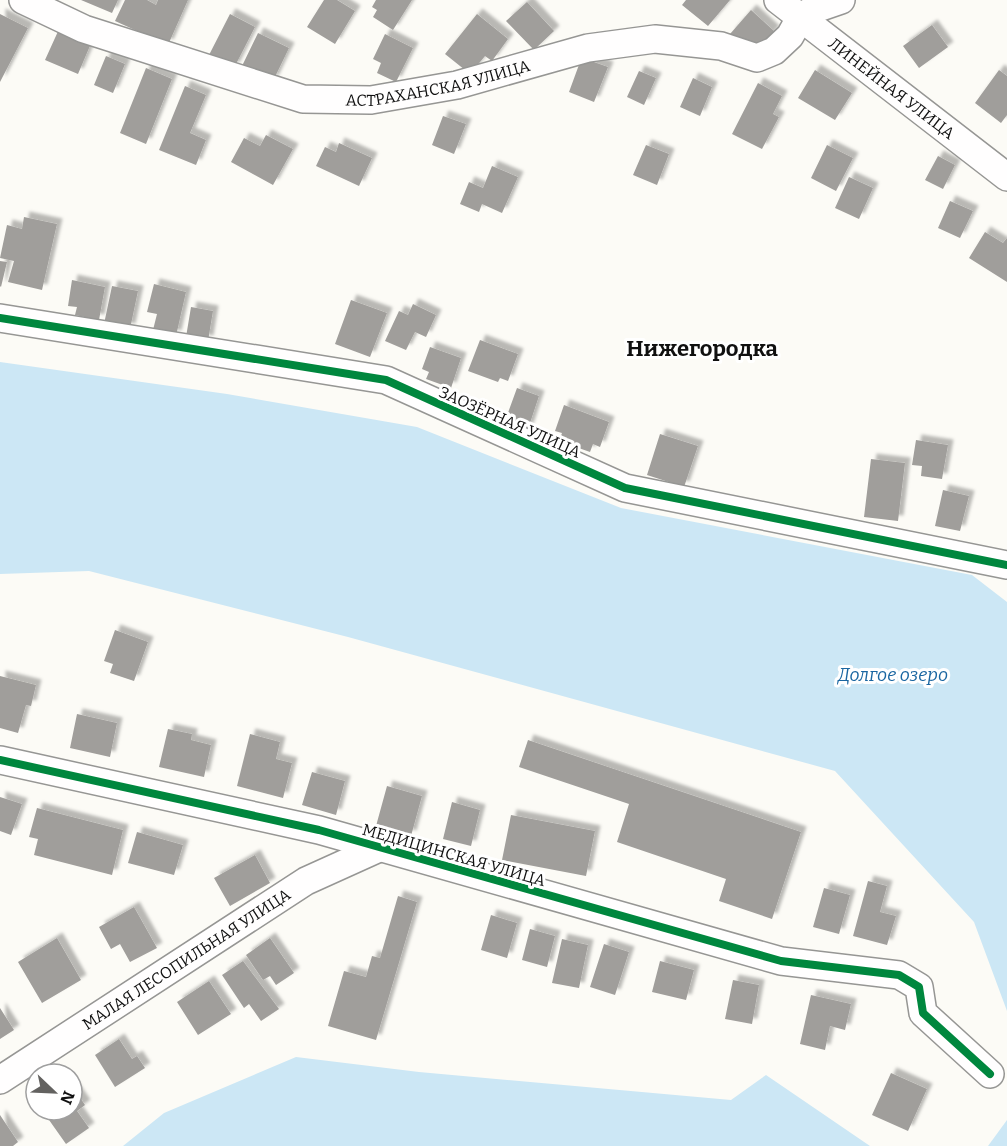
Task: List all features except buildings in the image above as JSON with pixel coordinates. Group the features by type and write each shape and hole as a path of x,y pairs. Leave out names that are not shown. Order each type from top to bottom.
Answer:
{"street":[{"name":"АСТРАХАНСКАЯ УЛИЦА","path":"23,0 84,29 303,99 371,100 457,85 588,48 655,39 721,46 757,58 774,51 790,36 800,18 812,10 841,0"},
{"name":"ЛИНЕЙНАЯ УЛИЦА","path":"778,0 1007,177"},
{"name":"ЗАОЗЁРНАЯ УЛИЦА","path":"0,318 386,380 625,488 1007,565"},
{"name":"МЕДИЦИНСКАЯ УЛИЦА","path":"0,760 319,830 781,961 899,975 919,987 923,1013 990,1074"},
{"name":"МАЛАЯ ЛЕСОПИЛЬНАЯ УЛИЦА","path":"0,1080 306,880 378,848"}],"water":[{"name":"Долгое озеро","path":"0,362 227,394 417,427 621,508 972,575 1007,602 1007,1011 974,922 835,771 348,637 89,571 0,574"},
{"path":"296,1057 419,1072 731,1100 766,1075 870,1146 123,1146 164,1113"},
{"path":"1007,1120 1007,1146 988,1146"}],"cycle path":[{"path":"0,318 386,380 625,488 1007,565"},
{"path":"0,760 319,830 781,961 899,975 919,987 923,1013 990,1074"}],"district":[{"name":"Нижегородка","path":"702,348"}]}
